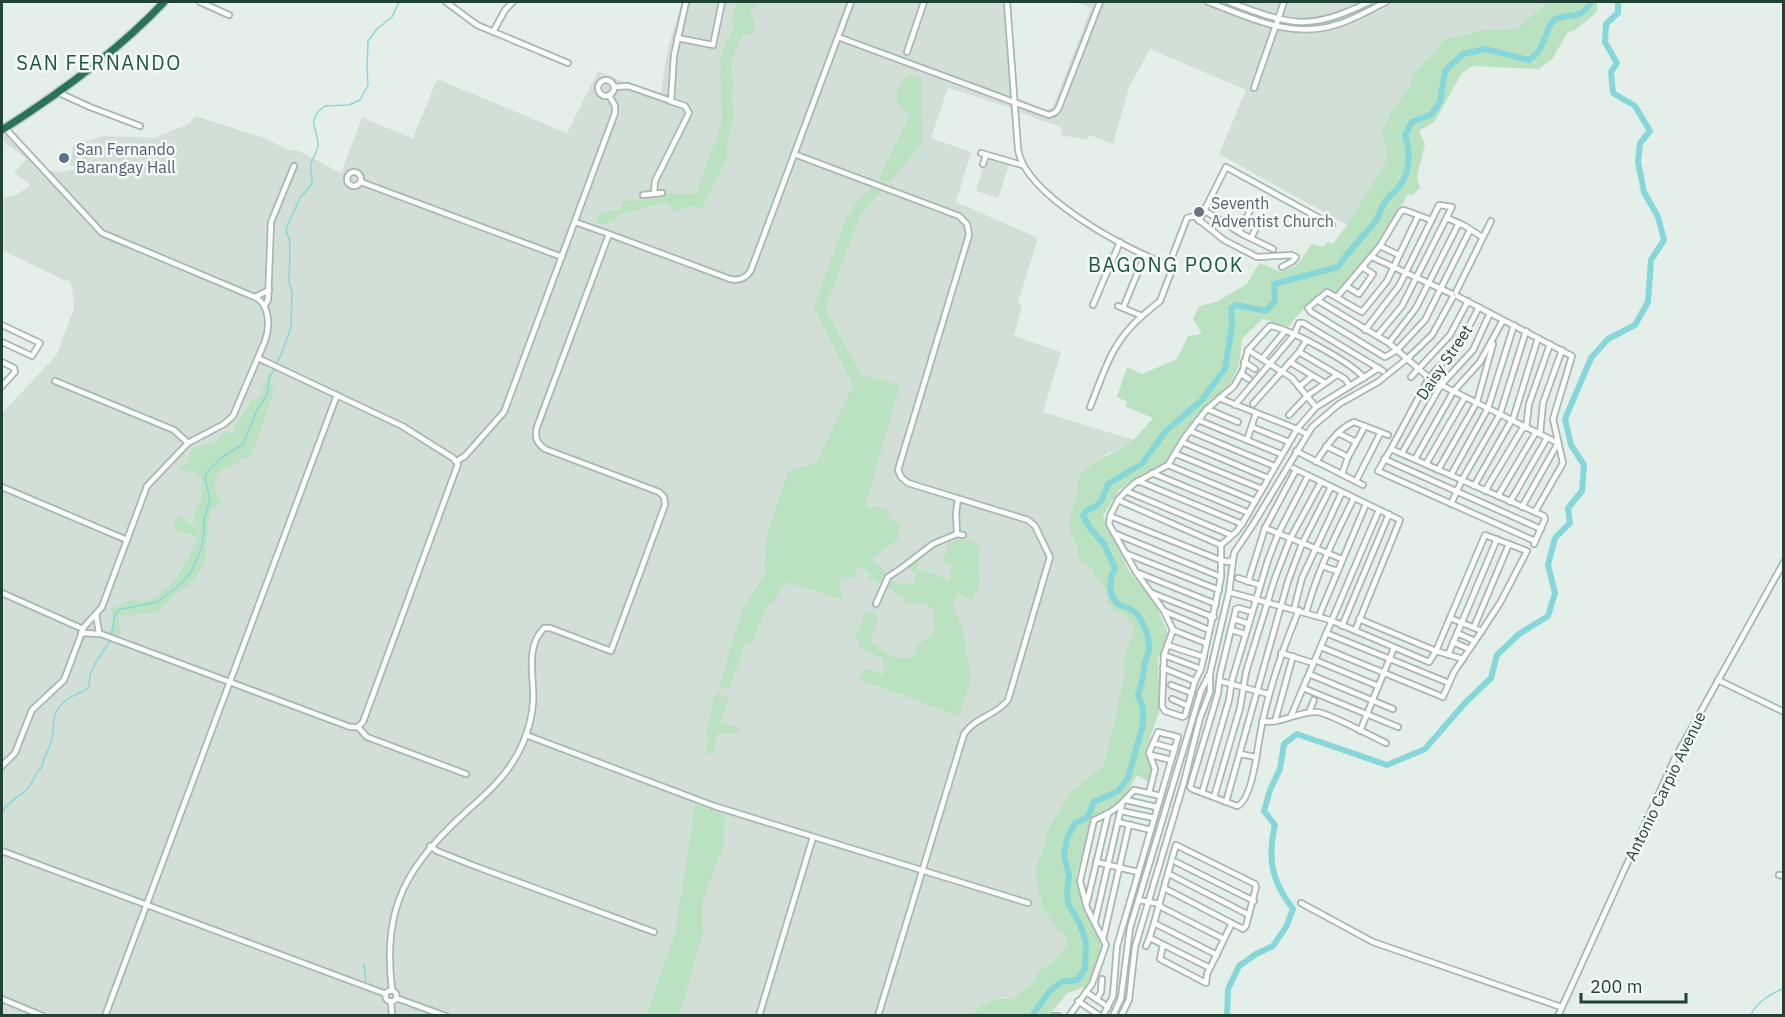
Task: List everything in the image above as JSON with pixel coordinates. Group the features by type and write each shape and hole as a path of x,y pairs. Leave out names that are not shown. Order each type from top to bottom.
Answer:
{"highway":[{"path":"3,129 57,92 129,36 164,2"}],"street":[{"path":"200,2 229,15"},
{"path":"446,2 467,19 568,63"},
{"path":"493,32 505,10 513,2"},
{"path":"670,101 674,56 686,2"},
{"path":"677,38 713,45 722,2"},
{"path":"575,222 730,279 742,279 751,270 851,2"},
{"path":"907,52 924,2"},
{"path":"1007,2 1019,154 1023,165 1039,185 1075,214 1120,242 1169,265"},
{"path":"838,37 1046,115 1058,110 1100,2"},
{"path":"1208,2 1275,27 1298,30 1328,27 1386,2"},
{"path":"1229,2 1278,19 1299,22 1324,20 1369,2"},
{"path":"1254,88 1284,2"},
{"path":"457,461 465,456 503,415 615,113 615,106 609,95 600,93 599,85 604,81 608,81 614,87 628,86 685,106 688,113 655,181 654,193"},
{"path":"609,95 614,87"},
{"path":"57,92 140,126"},
{"path":"2,766 15,753 32,710 65,678 82,631 104,605 147,486 188,443 221,426 231,418 267,334 265,305 255,297 101,232 3,129"},
{"path":"794,154 959,216 968,225 969,233 898,468 901,477 908,483 1030,521 1035,526 1048,552 1049,560 1008,700 968,728 964,734 878,1016"},
{"path":"983,164 983,154 1023,165"},
{"path":"1199,221 1229,160"},
{"path":"265,305 268,301 271,222 294,166"},
{"path":"1226,167 1332,225"},
{"path":"361,182 562,256"},
{"path":"644,195 662,193"},
{"path":"1239,232 1254,204"},
{"path":"1365,330 1382,310 1406,273 1440,204 1452,207 1402,306 1377,336"},
{"path":"1337,297 1372,257 1401,211 1404,210 1431,220"},
{"path":"1204,211 1273,249"},
{"path":"1090,407 1117,342 1125,331 1160,301 1170,275 1169,265 1187,218 1194,216 1224,240 1257,257 1292,255 1296,257 1282,267"},
{"path":"1354,322 1387,281 1418,216"},
{"path":"1447,218 1482,237"},
{"path":"1251,238 1260,220"},
{"path":"1121,1016 1129,1000 1135,947 1185,782 1200,718 1210,692 1210,673 1229,592 1234,553 1254,524 1307,434 1329,411 1378,382 1432,335 1455,295 1491,221"},
{"path":"1389,344 1416,308 1430,284 1459,223"},
{"path":"1224,240 1230,227"},
{"path":"1362,312 1327,292 1308,308 1385,357 1397,350 1425,320 1470,230"},
{"path":"396,998 396,992 392,990 389,951 395,914 409,878 430,846 502,778 512,765 526,735 533,703 532,655 541,631 544,628 550,628 611,651 665,505 664,497 656,490 545,449 539,445 536,438 537,427 609,234"},
{"path":"1238,247 1244,235"},
{"path":"1093,305 1120,242"},
{"path":"1380,246 1399,255"},
{"path":"1142,316 1121,307 1145,255"},
{"path":"1372,257 1468,301 1573,357 1553,419 1563,463 1535,512"},
{"path":"1346,286 1359,294 1373,275 1362,267"},
{"path":"255,297 268,290"},
{"path":"1317,300 1389,344 1441,385 1558,443"},
{"path":"1411,377 1450,334 1468,301"},
{"name":"Daisy Street","path":"1384,459 1430,378 1461,342 1479,307"},
{"path":"1402,453 1441,385 1473,350 1491,313"},
{"path":"1414,459 1453,392 1480,362 1503,320"},
{"path":"1173,630 1164,655 1163,709 1183,717 1201,669 1216,604 1221,577 1221,546 1242,524 1281,454 1297,429 1316,407 1381,369 1303,323 1299,323 1294,335 1235,405"},
{"path":"2,325 40,343 32,356 2,342"},
{"path":"1206,643 1173,630 1164,611 1136,572 1108,524 1118,500 1138,481 1168,465 1182,441 1207,409 1234,386 1241,374 1248,350 1270,326 1306,341 1359,372 1364,378"},
{"path":"1451,475 1488,408 1514,326"},
{"path":"1262,359 1285,331"},
{"path":"1451,504 1462,480 1500,414 1526,331"},
{"path":"1438,470 1477,402 1495,338"},
{"path":"1474,486 1512,420 1538,338"},
{"path":"1253,404 1306,341"},
{"path":"1485,491 1525,427 1529,404 1550,344"},
{"path":"1248,350 1292,378 1316,407"},
{"path":"1498,496 1538,433 1543,402 1562,350"},
{"path":"1299,352 1348,382 1350,386"},
{"path":"258,358 405,427 457,461"},
{"path":"2,362 14,368 15,372 2,386"},
{"path":"1244,362 1255,369"},
{"path":"1290,362 1325,383"},
{"path":"1241,374 1249,379"},
{"path":"1289,415 1307,396 1337,375"},
{"path":"1299,387 1312,376"},
{"path":"55,381 176,432 188,443"},
{"path":"105,1016 337,395"},
{"path":"1426,464 1465,397"},
{"path":"1219,399 1307,434"},
{"path":"1207,409 1238,422"},
{"path":"1246,440 1256,413"},
{"path":"1198,420 1281,454"},
{"path":"1316,462 1338,433 1354,422 1388,435"},
{"path":"1341,474 1365,426"},
{"path":"1252,427 1289,442"},
{"path":"1190,431 1274,466"},
{"path":"1356,481 1381,432"},
{"path":"1338,433 1356,442"},
{"path":"1510,502 1547,438"},
{"path":"1182,441 1268,478"},
{"path":"1522,507 1558,443"},
{"path":"1326,446 1348,457"},
{"path":"1391,448 1545,517 1541,529 1534,543 1378,472 1384,459 1541,529"},
{"path":"1296,451 1363,484"},
{"path":"1176,454 1262,489"},
{"path":"2,593 82,631 99,633 350,727 358,727 363,722 372,698 457,469 457,461"},
{"path":"1168,465 1255,501"},
{"path":"1248,582 1265,528 1294,469 1399,519 1400,522 1355,631"},
{"path":"1152,473 1249,513"},
{"path":"1202,793 1260,585 1278,534 1308,476"},
{"path":"1138,481 1242,524"},
{"path":"1214,797 1240,708 1246,672 1275,578 1290,539 1321,482"},
{"path":"2,487 127,540"},
{"path":"1226,802 1288,581 1302,544 1331,487"},
{"path":"1126,491 1232,536"},
{"path":"1252,612 1238,607 1220,681 1190,785 1191,789 1237,806 1243,803 1251,782 1268,694 1296,610 1302,578 1342,492"},
{"path":"1306,613 1327,554 1354,498"},
{"path":"876,604 888,577 927,548 960,535 956,513 958,499"},
{"path":"1118,500 1221,546"},
{"path":"1318,616 1366,504"},
{"path":"1291,716 1321,647 1330,620 1379,510"},
{"path":"1342,626 1389,514"},
{"path":"1110,516 1220,560 1228,562 1232,560"},
{"path":"1265,528 1342,559"},
{"path":"1115,533 1221,577"},
{"path":"1229,592 1330,620 1428,662 1436,651 1485,536 1488,535 1527,551 1500,603 1469,649 1443,697 1321,647"},
{"path":"1448,655 1497,539"},
{"path":"1474,627 1509,544"},
{"path":"1125,553 1219,590"},
{"name":"Antonio Carpio Avenue","path":"1558,1016 1675,758 1784,562"},
{"path":"1322,566 1337,572"},
{"path":"1136,572 1216,604"},
{"path":"1238,578 1260,585"},
{"path":"1152,593 1212,617"},
{"path":"1164,611 1209,630"},
{"path":"96,614 99,633"},
{"path":"1359,618 1436,651 1463,659"},
{"path":"1450,618 1482,631"},
{"path":"1234,619 1249,624"},
{"path":"1231,630 1245,634"},
{"path":"1326,633 1449,683"},
{"path":"1457,633 1475,641"},
{"path":"1453,642 1469,649"},
{"path":"1167,645 1204,657"},
{"path":"1360,731 1394,648"},
{"path":"1281,653 1314,662 1378,686"},
{"path":"1164,655 1201,669"},
{"path":"1275,721 1293,656"},
{"path":"1163,668 1195,681"},
{"path":"1113,1016 1121,998 1130,928 1201,691 1210,673"},
{"path":"1309,674 1393,709"},
{"path":"1718,680 1784,712"},
{"path":"1220,681 1268,694"},
{"path":"1171,685 1191,693"},
{"path":"1303,688 1398,727"},
{"path":"1172,699 1188,706"},
{"path":"1309,712 1314,700"},
{"path":"1262,721 1270,723 1309,712 1320,712 1386,743"},
{"path":"358,727 367,737 466,774"},
{"path":"1078,1001 1102,1016 1113,996 1117,946 1178,737 1158,732 1149,753 1155,769 1149,793"},
{"path":"526,735 706,803 1028,903"},
{"path":"1153,743 1174,749"},
{"path":"1240,754 1256,758"},
{"path":"1151,755 1171,760"},
{"path":"1155,769 1168,772"},
{"path":"1079,1016 1070,1013 1094,978 1106,945 1086,904 1080,880 1094,820 1108,814 1124,802 1134,790 1161,796"},
{"path":"1124,802 1156,807"},
{"path":"1095,923 1124,802"},
{"path":"1121,811 1154,818"},
{"path":"1086,904 1108,814"},
{"path":"1118,822 1151,830"},
{"path":"1103,939 1129,825"},
{"path":"759,1016 813,837"},
{"path":"1146,946 1176,845 1255,884 1256,888 1254,901 1243,929 1164,888"},
{"path":"430,846 472,865 654,932"},
{"path":"2,851 386,994"},
{"path":"1176,861 1254,901"},
{"path":"1096,862 1138,872"},
{"path":"1169,874 1249,915"},
{"path":"1139,900 1153,902 1224,939"},
{"path":"1301,903 1373,942 1562,1007"},
{"path":"1154,923 1216,955"},
{"path":"1163,945 1160,960 1205,983 1207,974 1232,923"},
{"path":"1150,938 1210,968"},
{"path":"1106,945 1117,946"},
{"path":"1094,978 1115,980"},
{"path":"1096,999 1101,992 1102,979"},
{"path":"386,994 392,990"},
{"path":"1086,992 1108,1007"},
{"path":"386,994 387,999 391,1001 392,1016"},
{"path":"391,1001 396,998"},
{"path":"396,998 446,1016"},
{"path":"2,999 43,1016"}],"shaded area":[{"path":"682,2 1005,2 1012,108 948,88 931,138 971,152 956,202 1038,238 1018,303 1022,305 1014,336 1061,352 1043,412 1134,440 1106,454 1079,486 1070,531 1084,562 1106,590 1116,612 1126,615 1135,628 1123,665 1125,673 1104,765 1074,789 1063,804 1048,827 1045,844 1036,865 1038,892 1042,896 1043,907 1058,930 1065,935 1067,945 1052,962 1040,970 1031,984 1012,999 1000,997 975,1010 971,1015 680,1015 703,934 702,903 724,845 725,815 695,804 675,933 646,1015 2,1015 2,413 56,356 74,309 72,286 69,280 66,281 2,250 2,199 17,194 31,185 14,172 27,159 2,140 2,137 10,130 45,168 62,172 97,165 104,161 70,166 73,146 76,144 104,136 154,138 189,124 195,116 265,138 286,149 299,151 341,173 362,118 413,138 437,79 567,133 598,71 660,97 668,48"},
{"path":"1076,2 1548,2 1516,29 1485,30 1445,39 1413,74 1407,91 1394,107 1382,130 1387,159 1347,225 1219,154 1246,90 1150,49 1129,87 1113,144 1089,135 1087,140 1061,135 1061,127 1018,112 1019,99 1046,110 1053,107 1091,8"},
{"path":"986,158 1009,165 998,198 976,191"}],"green space":[{"path":"733,2 760,2 749,12 755,24 752,35 743,34 732,59 731,72 735,85 731,98 735,114 727,141 727,158 701,210 692,206 677,211 666,203 618,215 614,222 602,224 596,222 599,213 620,209 624,201 663,198 664,193 696,193 722,123 720,56 735,25 732,21 736,3"},
{"path":"1548,2 1597,2 1597,12 1574,31 1567,33 1553,58 1539,69 1472,66 1462,73 1435,121 1419,131 1425,144 1417,177 1420,188 1413,195 1408,194 1378,245 1337,294 1328,288 1288,327 1263,319 1242,339 1239,366 1225,393 1187,428 1166,462 1120,489 1103,516 1129,571 1156,605 1168,633 1158,660 1160,709 1145,752 1152,770 1150,780 1147,781 1137,775 1120,800 1093,816 1076,876 1084,907 1098,934 1102,950 1087,986 1068,993 1049,1015 971,1016 979,1007 989,1002 1012,999 1031,984 1040,970 1052,962 1067,945 1065,935 1058,930 1042,907 1042,896 1038,892 1036,865 1045,844 1048,828 1063,804 1074,789 1104,765 1125,673 1123,665 1134,628 1126,615 1116,612 1108,603 1106,590 1091,568 1084,562 1082,563 1071,534 1070,523 1078,491 1077,481 1082,474 1095,462 1127,444 1153,418 1126,407 1127,402 1117,397 1127,367 1142,374 1177,359 1188,336 1202,334 1193,319 1199,306 1216,302 1247,284 1259,263 1281,272 1297,265 1312,244 1323,247 1327,242 1333,244 1387,159 1382,130 1394,107 1407,91 1413,74 1445,39 1485,30 1516,29"},
{"path":"909,74 921,77 922,144 888,183 878,179 910,115 897,102 897,89"},
{"path":"871,188 882,191 860,216 825,309 861,375 900,385 867,500 868,508 876,506 889,510 888,517 900,525 898,539 873,559 896,583 912,585 917,574 908,568 917,557 920,558 918,569 949,580 952,565 942,560 947,552 946,546 963,540 980,546 979,588 971,601 958,593 952,604 962,627 971,680 959,716 858,679 865,669 884,675 883,659 859,647 856,636 866,611 877,615 870,642 896,657 914,656 917,646 935,631 933,609 925,604 907,603 894,591 868,578 870,572 858,567 854,578 841,577 840,591 843,600 786,582 773,602 769,603 751,644 745,645 728,689 719,686 744,606 764,576 767,536 788,471 817,462 853,385 814,307 846,219 856,203"},
{"path":"270,369 274,392 253,451 250,457 242,458 237,464 219,471 215,480 218,498 224,501 211,511 208,521 206,557 200,571 188,586 175,594 158,613 118,616 121,634 118,636 111,633 113,615 111,608 127,601 146,601 164,590 173,582 186,562 199,531 193,523 197,504 202,499 201,477 196,473 180,469 178,466 186,464 192,448 215,442 225,432 230,434 233,432 252,400 260,397"},
{"path":"179,514 199,531 196,537 173,529"},
{"path":"718,693 729,698 720,722 741,729 731,734 719,733 713,754 705,753 714,697"},
{"path":"695,804 725,815 724,845 702,903 703,934 680,1015 646,1015 675,933"}],"waterway":[{"path":"2,812 28,788 42,767 52,738 57,710 68,699 89,687 90,675 110,641 115,614 121,609 157,602 190,574 201,550 204,519 210,500 206,473 221,458 243,444 257,410 267,395 269,379 291,327 290,243 286,229 300,198 312,184 311,166 318,146 314,126 315,116 325,106 349,105 360,100 368,85 368,41 377,29 392,17 399,2"},
{"path":"1032,1016 1049,992 1061,982 1077,980 1085,969 1086,942 1079,922 1068,904 1069,876 1064,855 1067,839 1075,823 1087,818 1094,802 1118,791 1128,778 1143,724 1143,708 1138,695 1149,650 1147,636 1135,612 1119,605 1114,599 1110,586 1115,568 1104,544 1090,528 1083,515 1102,500 1108,484 1142,464 1165,432 1201,401 1225,369 1232,326 1231,308 1236,305 1266,311 1275,301 1274,284 1338,267 1377,219 1388,198 1402,182 1409,163 1405,135 1412,122 1432,114 1440,102 1445,71 1463,54 1485,49 1529,60 1539,50 1554,20 1583,12 1591,2"},
{"path":"1227,1016 1228,989 1239,966 1273,946 1286,927 1293,909 1280,889 1273,870 1271,849 1275,825 1264,811 1270,790 1280,769 1284,744 1297,734 1387,765 1425,749 1465,703 1491,678 1497,655 1519,634 1548,616 1555,593 1548,565 1555,538 1570,523 1568,508 1582,491 1584,465 1571,445 1565,419 1591,358 1608,339 1635,325 1648,302 1651,260 1664,240 1658,217 1644,192 1638,162 1640,143 1650,131 1635,106 1613,93 1611,72 1617,63 1605,42 1606,24 1618,13 1618,2"},
{"path":"364,964 366,982"},
{"path":"1750,1016 1764,999 1784,988"}],"place":[{"name":"San Fernando Barangay Hall","path":"64,158"},
{"name":"Seventh Adventist Church","path":"1199,212"}],"district":[{"name":"SAN FERNANDO","path":"99,62"},
{"name":"BAGONG POOK","path":"1166,264"}]}
